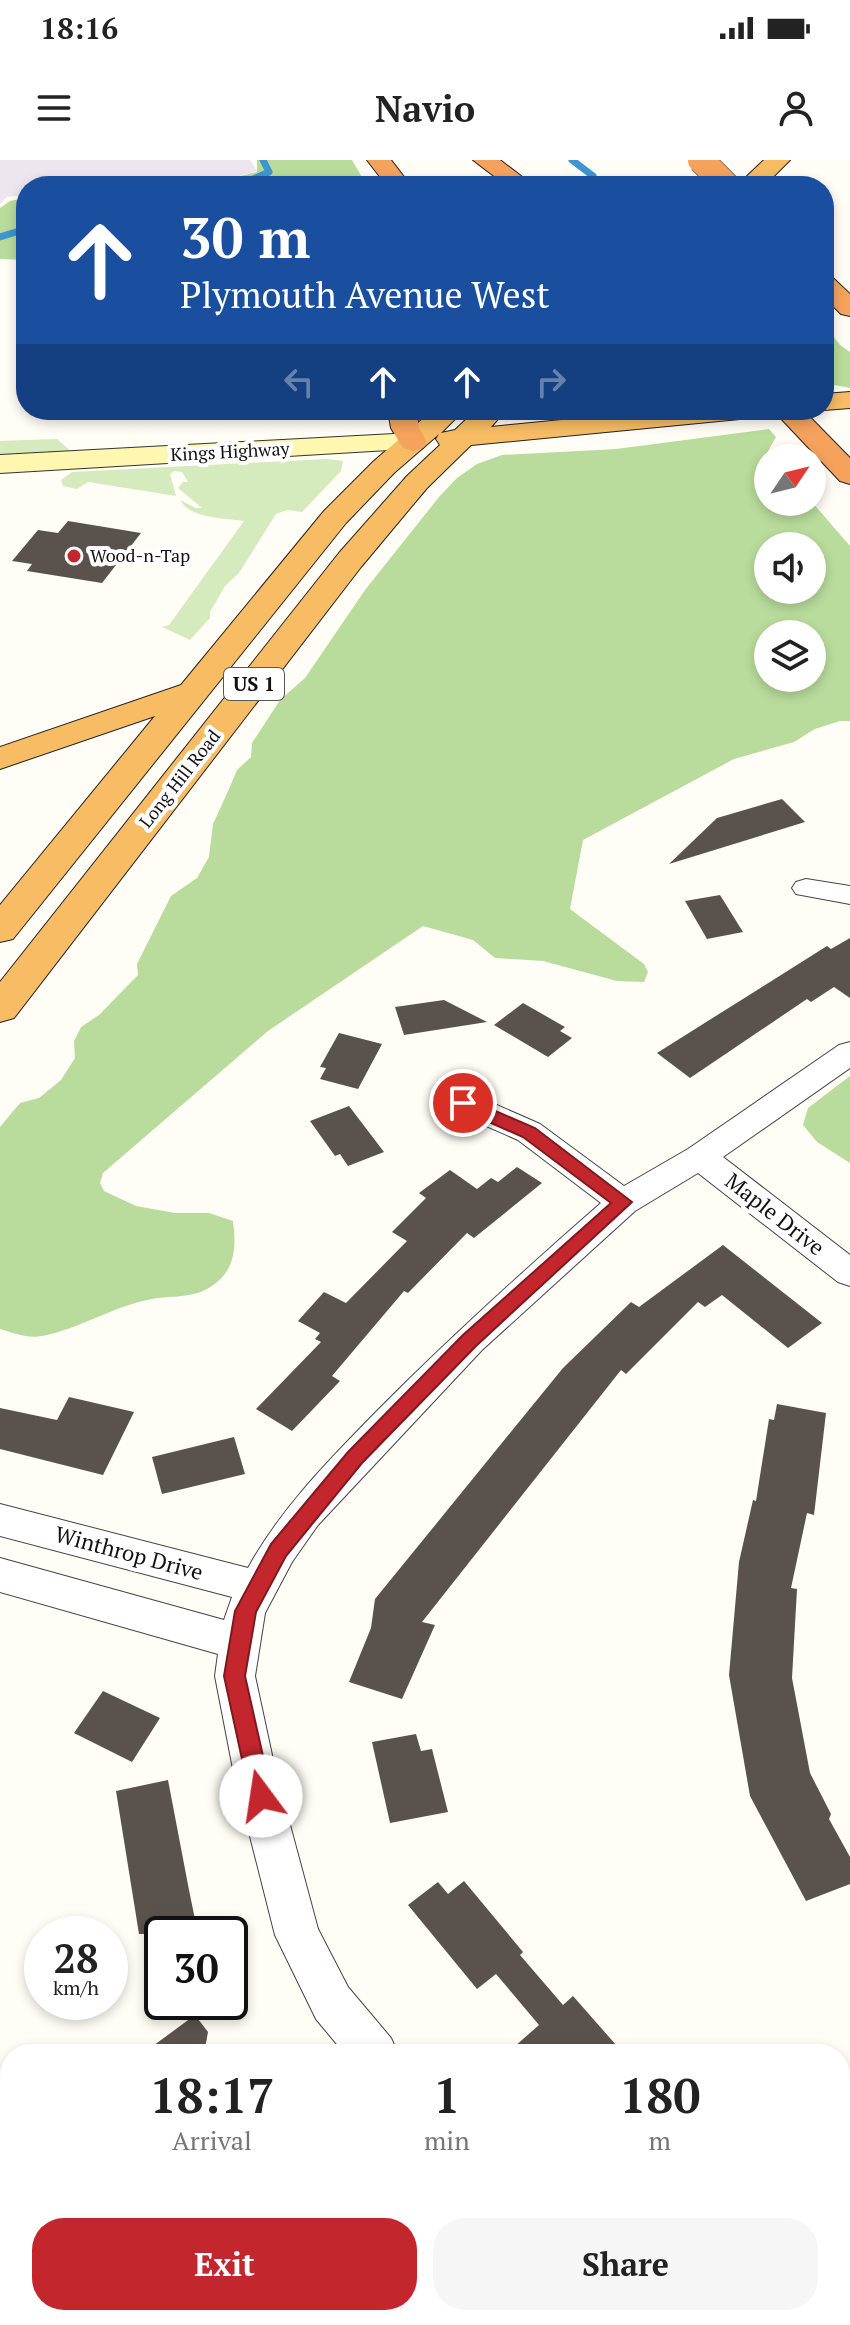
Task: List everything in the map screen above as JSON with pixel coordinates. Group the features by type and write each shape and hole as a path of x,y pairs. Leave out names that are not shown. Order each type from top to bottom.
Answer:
{"highway":[{"path":"379,160 391,176"},
{"path":"485,160 508,176"},
{"path":"701,160 717,176"},
{"path":"761,176 778,160"},
{"path":"834,293 850,308"},
{"path":"404,420 413,442"},
{"path":"537,420 545,424 588,427 655,420"},
{"path":"797,420 850,475"},
{"name":"Kings Highway","path":"413,442 455,424 588,427"},
{"name":"Long Hill Road","path":"0,1009 358,549 417,482 455,424"},
{"name":"Long Hill Road","path":"1,921 343,507 413,442"},
{"path":"0,759 193,692"},
{"path":"1,921 56,937"}],"main road":[{"name":"Kings Highway","path":"0,464 413,442"}],"street":[{"path":"806,888 850,895"},
{"path":"367,2044 332,2003 297,1935 254,1769 235,1676 248,1613 278,1550 355,1458 469,1340 623,1202 700,1157 850,1053"},
{"path":"463,1103 529,1132 623,1202"},
{"name":"Maple Drive","path":"700,1157 850,1273"},
{"name":"Winthrop Drive","path":"0,1520 248,1613"},
{"path":"0,1575 248,1613"}],"shaded area":[{"path":"0,160 250,160 257,171 238,176 16,176 16,196 7,197 0,204"}],"green space":[{"path":"257,160 352,160 361,176 241,176 257,172"},
{"path":"16,200 16,260 0,259 0,208"},
{"path":"834,338 850,352 850,388 834,385"},
{"path":"769,429 776,437 772,444 754,444 754,516 824,516 850,546 850,721 815,729 794,742 734,759 583,840 570,909 644,964 648,972 644,982 617,981 543,961 495,958 473,940 423,926 268,1031 103,1173 100,1183 104,1191 136,1206 175,1213 209,1213 233,1221 233,1255 223,1277 201,1292 138,1302 42,1336 26,1336 0,1329 0,1127 20,1103 39,1098 61,1080 75,1058 74,1041 81,1027 99,1015 138,975 137,964 171,896 197,878 209,857 213,824 237,770 251,757 252,743 280,700 305,678 365,590 439,497 457,478 477,464 502,455 616,449"},
{"path":"57,439 72,452 0,455 0,441"},
{"path":"327,459 343,461 341,471 302,512 287,510 276,514 239,573 225,586 210,612 210,618 190,640 162,627 169,625 244,521 200,514 185,506 180,500 202,508 178,488 183,482 188,482 182,472 170,474 176,496 88,482 77,489 63,486 61,480 72,472"},
{"path":"850,1076 850,1163 817,1142 803,1125 808,1108"}],"building":[{"name":"Wood-n-Tap","path":"68,521 141,533 102,583 27,571 32,564 12,561 38,530 58,533"},
{"path":"782,799 805,822 669,864 717,818"},
{"path":"720,895 743,932 707,939 685,901"},
{"path":"850,938 850,998 834,987 811,1002 807,999 690,1078 657,1053 827,946 831,949"},
{"path":"444,1000 487,1022 404,1035 395,1007"},
{"path":"523,1003 565,1027 560,1031 572,1038 548,1057 494,1025"},
{"path":"339,1033 382,1044 358,1089 320,1079 326,1068 320,1067"},
{"path":"349,1106 384,1152 348,1166 340,1154 335,1156 310,1121"},
{"path":"517,1167 542,1183 474,1238 467,1233 408,1293 404,1291 332,1376 340,1381 292,1431 256,1409 321,1342 315,1339 320,1333 298,1321 324,1292 346,1303 407,1241 392,1232 426,1198 419,1193 450,1170 477,1189 491,1178 498,1182"},
{"path":"723,1245 822,1323 788,1348 722,1295 705,1307 698,1302 626,1374 621,1370 422,1622 435,1625 402,1699 349,1682 371,1628 375,1599 563,1368 631,1302 639,1307"},
{"path":"69,1397 134,1412 103,1475 0,1449 0,1408 57,1420"},
{"path":"777,1404 826,1413 814,1515 807,1513 791,1588 797,1589 792,1678 810,1773 831,1814 829,1819 850,1857 850,1884 806,1901 750,1796 729,1675 739,1562 753,1500 756,1501 769,1419 774,1420"},
{"path":"234,1437 245,1474 162,1494 152,1457"},
{"path":"103,1691 160,1718 132,1762 74,1733"},
{"path":"416,1734 421,1751 432,1749 448,1812 390,1823 372,1742"},
{"path":"168,1780 194,1916 144,1916 144,1934 139,1934 116,1791"},
{"path":"464,1881 523,1952 520,1955 563,2005 573,1996 615,2044 517,2044 539,2025 496,1974 477,1989 408,1905 438,1882 448,1894"},
{"path":"188,2020 199,2020 208,2032 206,2044 156,2044"}],"waterway":[{"path":"260,176 269,172 263,160"},
{"path":"572,160 593,176"},
{"path":"0,237 16,232"}],"place":[{"name":"Wood-n-Tap","path":"74,556"}],"route":[{"path":"261,1796 235,1676 245,1611 278,1550 305,1514 355,1458 469,1340 623,1202 529,1132 463,1103"}]}
